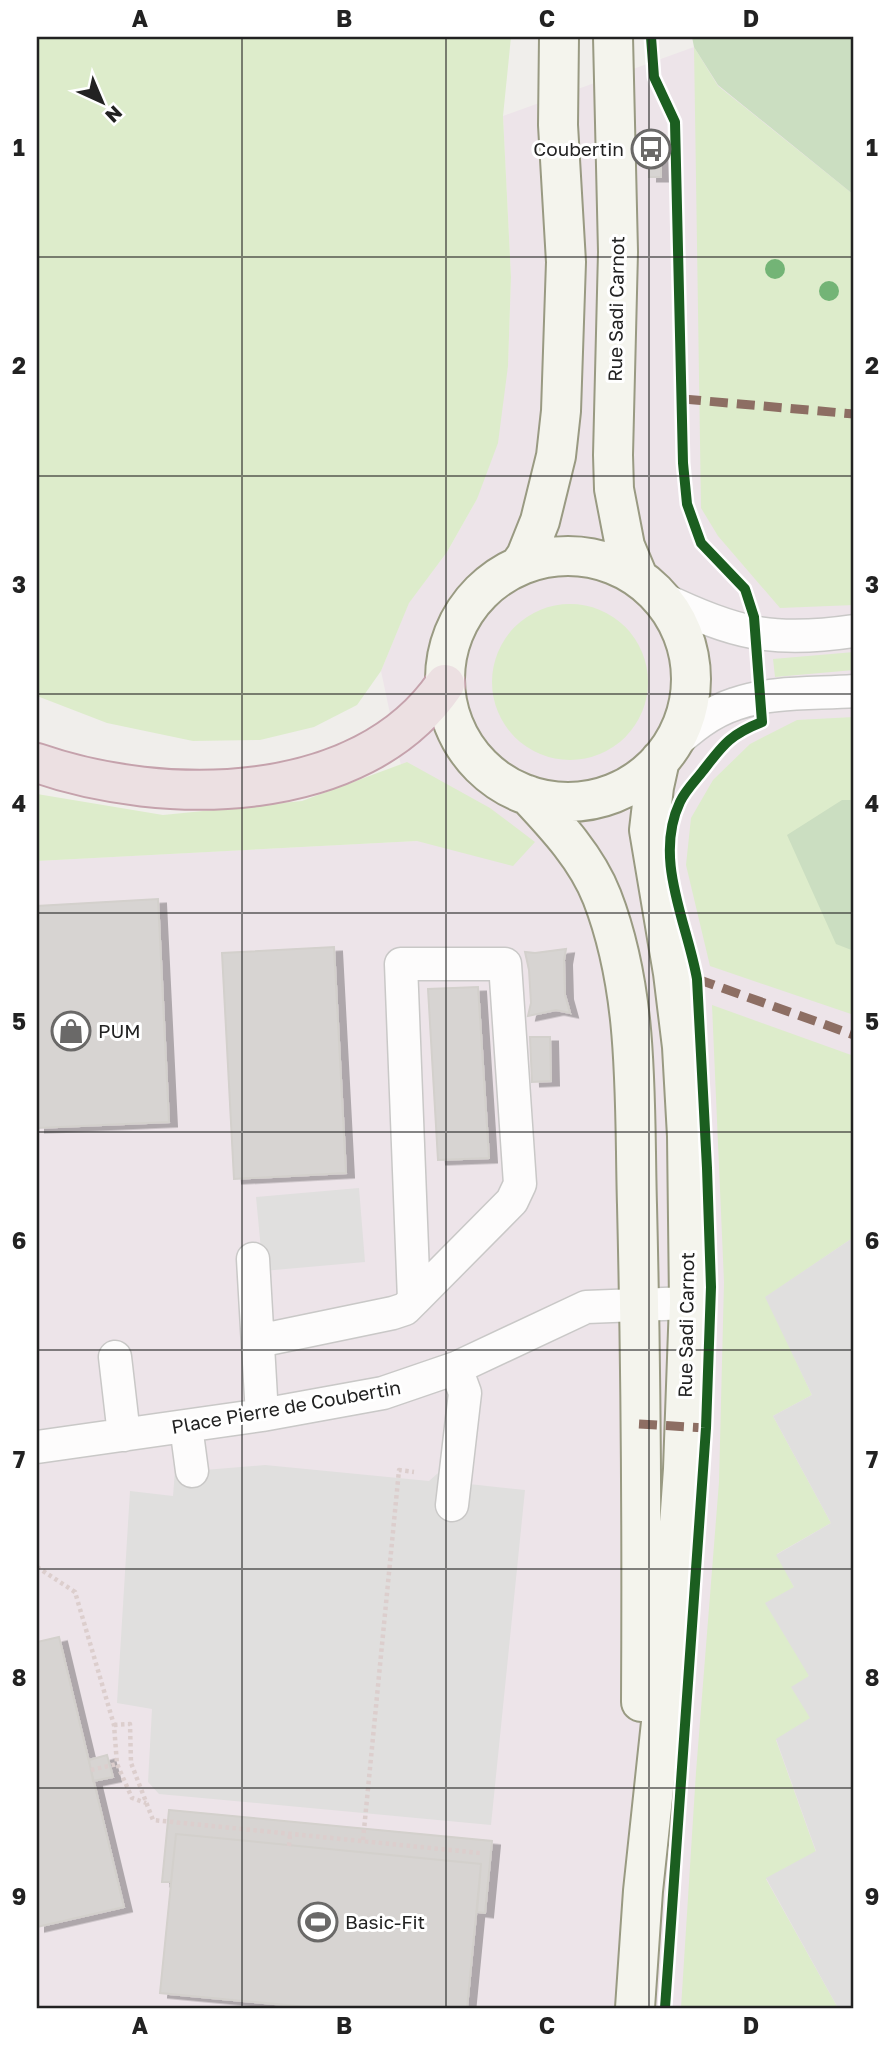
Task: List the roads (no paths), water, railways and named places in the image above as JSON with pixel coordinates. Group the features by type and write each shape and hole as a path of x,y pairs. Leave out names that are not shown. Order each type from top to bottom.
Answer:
{"highway":[{"path":"37,763 104,780 165,787 222,789 286,783 315,776 384,743 408,726 445,684"}],"main road":[{"path":"519,566 526,556 540,521 556,456 561,411 566,262 558,125 559,37"},
{"name":"Rue Sadi Carnot","path":"613,37 618,239 614,489 625,546 649,588"},
{"path":"549,557 580,557 610,563 649,588 680,628 690,662 691,679 686,714 666,753 632,783 599,797 563,802 528,795 495,778 469,752 452,720 445,684 448,651 460,620 479,594 505,573 549,557"},
{"name":"Rue Sadi Carnot","path":"635,2008 643,1891 673,1610 683,1469 689,1303 687,1136 682,1046 673,973 649,830 653,797 666,753"},
{"name":"Rue Sadi Carnot","path":"528,795 567,839 592,874 615,938 628,1003 636,1086 640,1303 640,1788 643,1891"}],"lane":[{"path":"649,588 710,621 756,634 786,637 854,631"},
{"path":"666,753 691,727 734,704 761,698 854,691"},
{"path":"258,1341 405,1309 414,1300 512,1201 520,1184 505,964 401,964 414,1300"},
{"path":"253,1259 262,1415"},
{"name":"Place Pierre de Coubertin","path":"37,1447 262,1415 383,1393 456,1368 586,1307 689,1303"},
{"path":"115,1357 124,1434"},
{"path":"452,1505 465,1393 456,1368"},
{"path":"186,1426 192,1471"}],"place":[{"name":"Coubertin","path":"651,149"},
{"name":"PUM","path":"71,1031"},
{"name":"Basic-Fit","path":"318,1922"}]}
